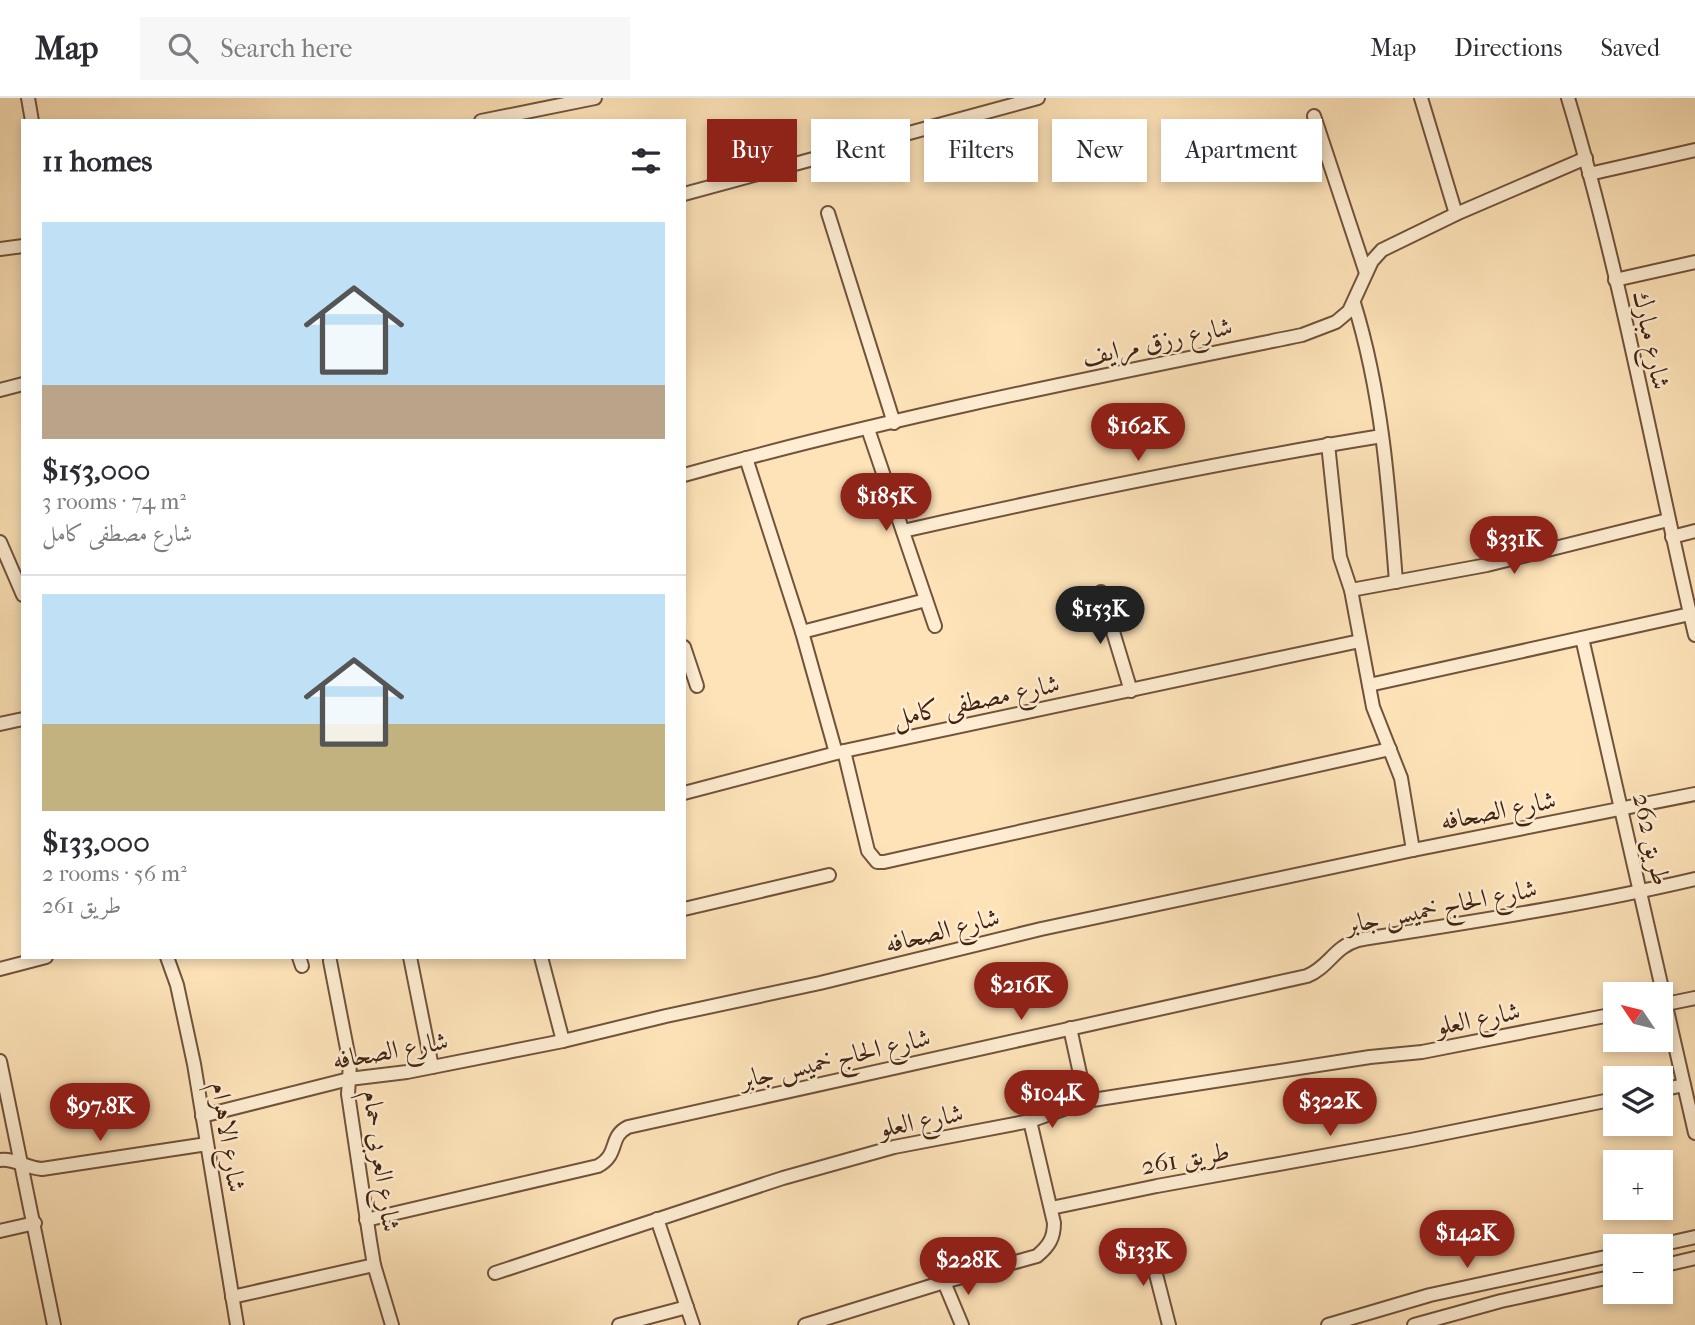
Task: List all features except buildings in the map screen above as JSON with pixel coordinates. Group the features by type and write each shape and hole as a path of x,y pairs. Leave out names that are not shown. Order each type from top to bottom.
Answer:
{"street":[{"path":"28,98 32,119"},
{"path":"491,119 595,98"},
{"path":"686,193 978,112 1038,98"},
{"path":"1421,98 1456,214"},
{"name":"شارع مبارك","path":"1568,98 1586,158 1615,280 1695,635"},
{"path":"1314,116 1366,273"},
{"path":"1589,174 1695,150"},
{"name":"شارع رزق مرايف","path":"686,474 1031,391 1302,335 1336,322 1354,303 1372,261 1381,250 1456,214 1586,158"},
{"path":"828,213 894,423"},
{"path":"0,249 21,246"},
{"path":"1615,280 1695,262"},
{"path":"1354,303 1364,334 1382,436 1396,582"},
{"path":"0,390 21,385"},
{"path":"868,429 935,626"},
{"path":"903,531 1186,470 1382,436"},
{"path":"1328,444 1340,557 1350,590 1373,707 1401,778 1413,850"},
{"path":"746,458 840,752 868,851 877,862 1390,749"},
{"path":"1350,590 1578,544 1668,520"},
{"path":"1672,537 1695,531"},
{"path":"0,542 21,590"},
{"path":"1101,592 1131,691"},
{"path":"802,632 926,600"},
{"path":"1369,685 1690,614"},
{"name":"طريق 262","path":"1583,638 1658,982"},
{"name":"شارع مصطفى كامل","path":"686,792 840,752 1360,641"},
{"path":"686,653 697,686"},
{"path":"0,724 21,719"},
{"name":"شارع الصحافه","path":"202,1116 349,1079 397,1074 563,1041 820,983 1041,929 1413,850 1695,794"},
{"path":"686,909 829,876"},
{"name":"شارع الحاج خميس جابر","path":"366,1220 598,1166 610,1158 619,1133 628,1127 1307,976 1322,967 1340,947 1357,940 1640,892 1695,879"},
{"path":"0,969 39,959"},
{"name":"شارع الاهرام","path":"168,959 186,1024 237,1325"},
{"path":"410,959 432,1067"},
{"path":"542,959 563,1041"},
{"name":"شارع العربى حمام","path":"330,961 350,1064 348,1094 366,1220 374,1265 392,1325"},
{"path":"1673,1002 1695,998"},
{"name":"شارع العلو","path":"495,1273 783,1178 894,1147 1030,1121 1086,1101 1370,1057 1422,1052 1603,1016"},
{"path":"1070,1028 1086,1101"},
{"name":"طريق 262","path":"1673,1043 1695,1133"},
{"path":"0,1061 54,1325"},
{"path":"1673,1087 1684,1085"},
{"name":"طريق 261","path":"1051,1208 1603,1101"},
{"path":"805,1325 1037,1256 1048,1247 1054,1235 1051,1208 1030,1121"},
{"path":"0,1160 42,1169 207,1144"},
{"path":"657,1219 693,1325"},
{"path":"0,1231 35,1223"},
{"path":"1673,1243 1695,1237"},
{"path":"1676,1242 1680,1262"},
{"path":"1148,1243 1170,1325"},
{"path":"1328,1325 1430,1295 1603,1258"},
{"path":"1673,1263 1695,1258"},
{"path":"232,1297 374,1265"},
{"path":"1413,1325 1501,1301 1603,1279"},
{"path":"944,1282 962,1325"},
{"path":"619,1325 687,1307"}]}
